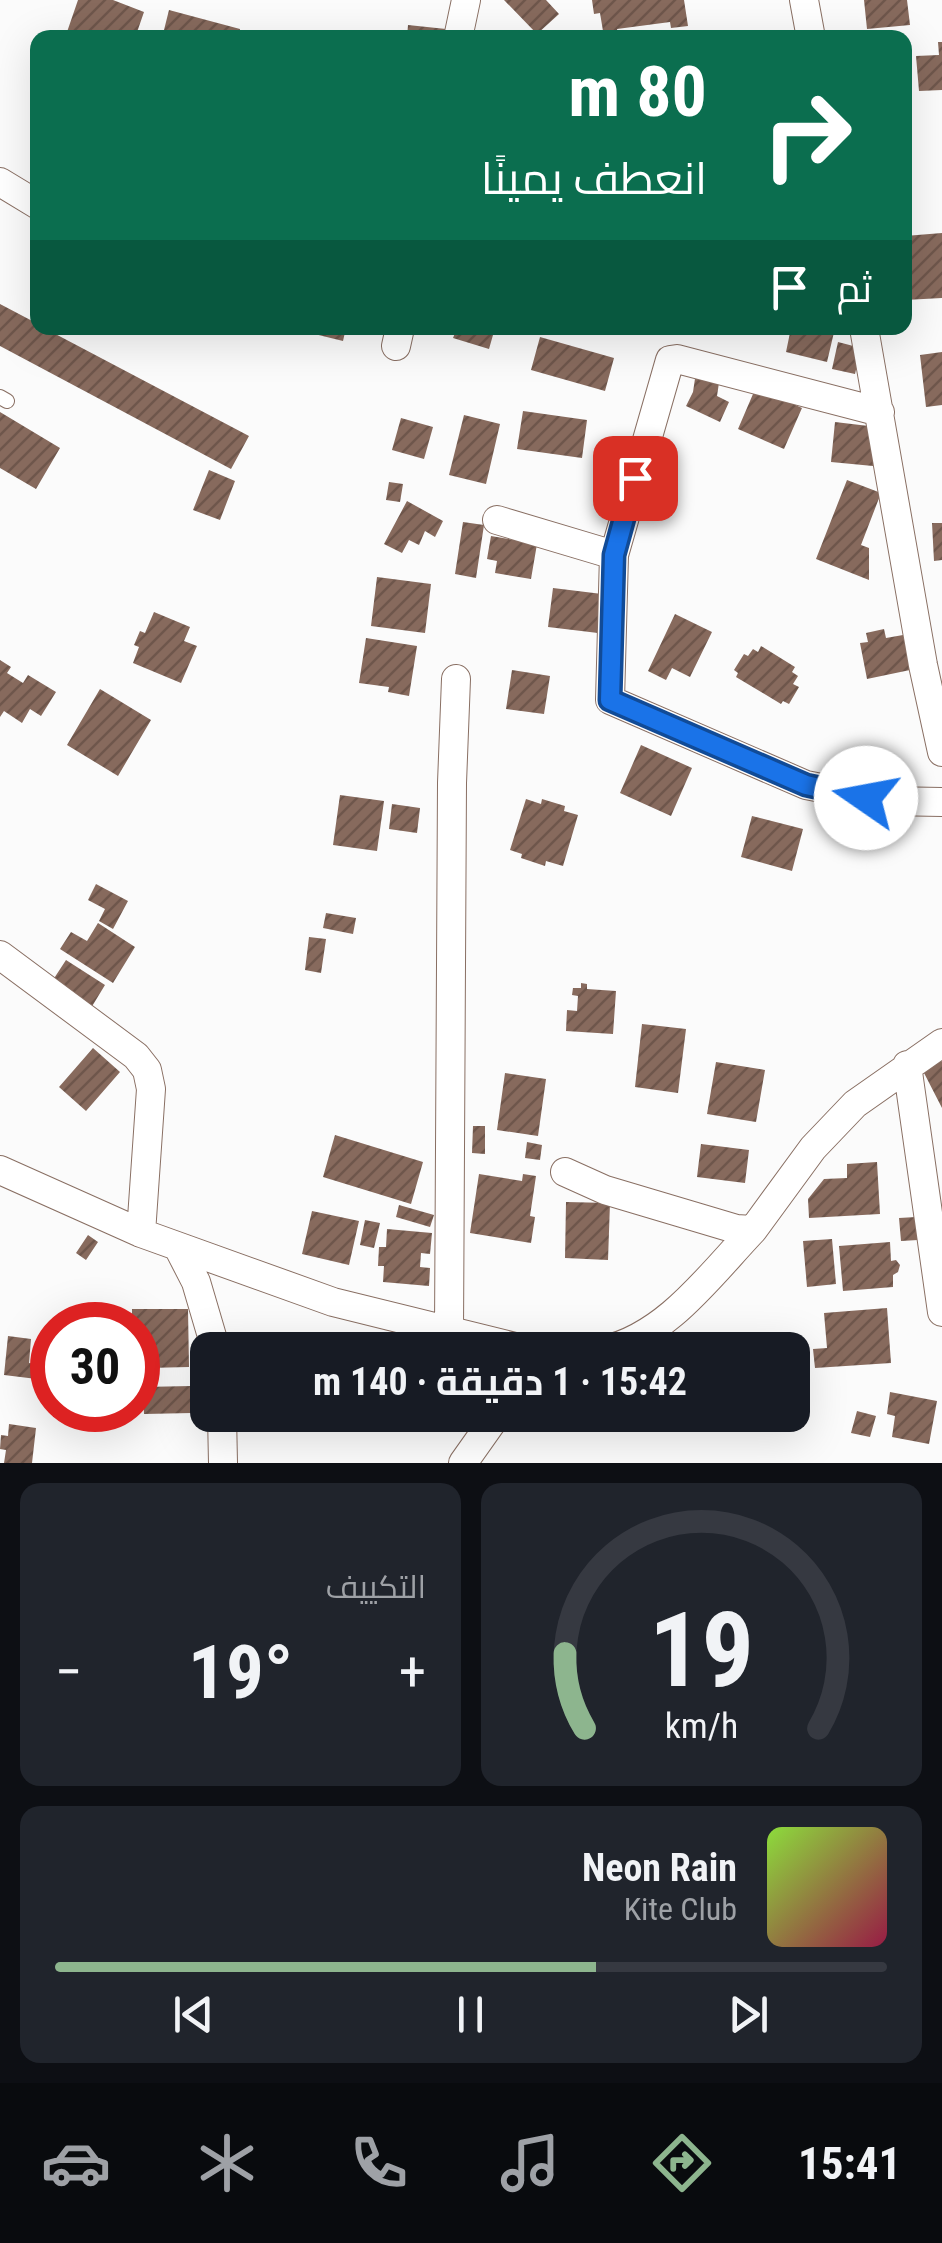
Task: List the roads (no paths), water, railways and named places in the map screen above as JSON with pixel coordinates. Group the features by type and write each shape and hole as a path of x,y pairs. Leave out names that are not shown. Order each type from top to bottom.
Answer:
{"street":[{"path":"460,30 466,0"},
{"path":"804,0 810,30"},
{"path":"0,182 30,200"},
{"path":"865,335 942,752"},
{"path":"880,412 677,358 670,360 614,555 610,694 613,703 806,785 887,802 942,802"},
{"path":"497,520 614,555"},
{"path":"449,1331 456,680"},
{"path":"0,955 136,1056 147,1070 151,1089 141,1234"},
{"path":"647,1332 687,1299 752,1230 813,1148 855,1104 942,1043"},
{"path":"907,1065 942,1312"},
{"path":"0,1170 141,1234 332,1302 453,1332"},
{"path":"565,1172 605,1190 736,1229 752,1230"},
{"path":"178,1247 196,1282 211,1332"},
{"path":"222,1432 223,1463"},
{"path":"464,1463 486,1432"}]}
